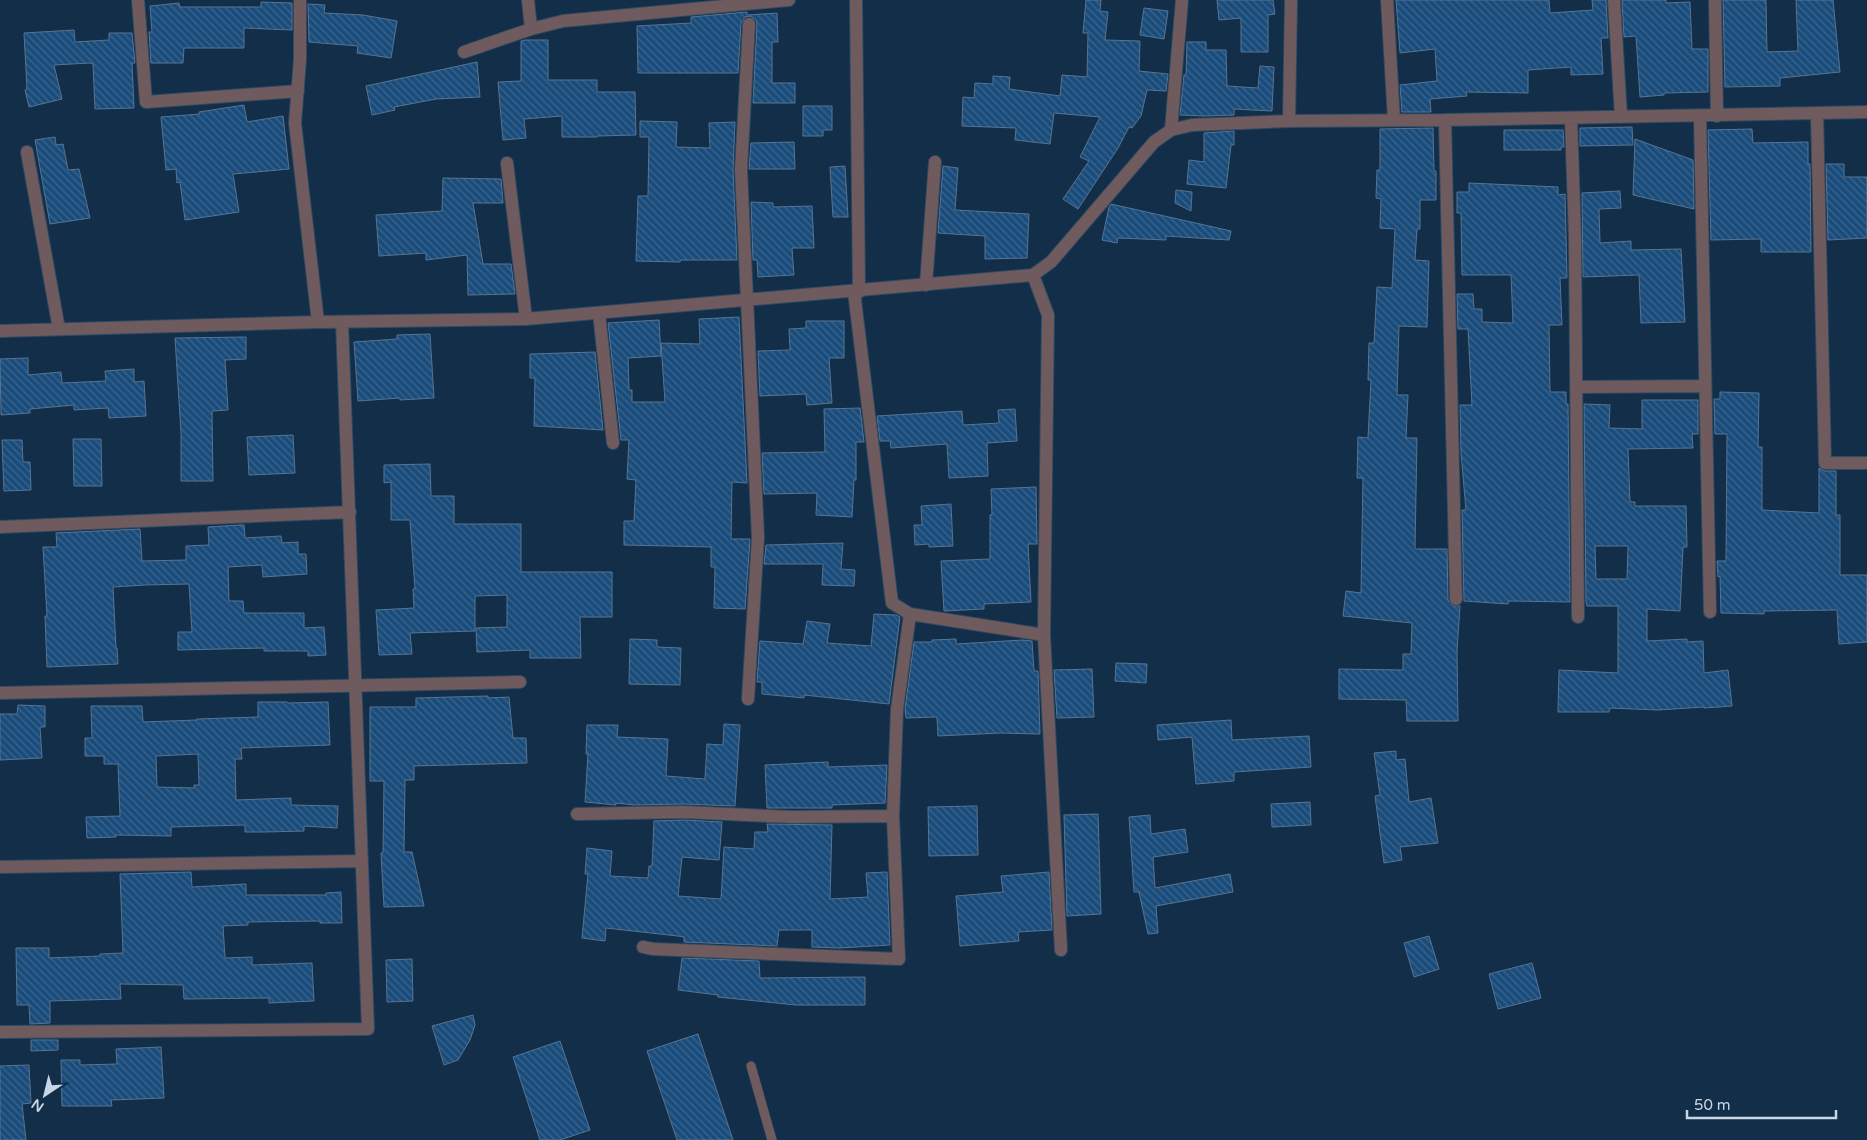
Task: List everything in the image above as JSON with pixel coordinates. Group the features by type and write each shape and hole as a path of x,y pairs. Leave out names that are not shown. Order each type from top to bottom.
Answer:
{"street":[{"path":"138,0 146,102 298,91"},
{"path":"300,0 300,59 295,123 318,322"},
{"path":"528,0 531,29"},
{"path":"464,52 531,29 563,21 789,0"},
{"path":"856,0 856,292 892,603 910,614 1044,635"},
{"path":"1171,130 1182,0"},
{"path":"1289,121 1291,0"},
{"path":"1387,0 1394,120"},
{"path":"1614,0 1621,118"},
{"path":"1715,0 1717,116"},
{"path":"748,24 741,170 758,537 748,699"},
{"path":"0,331 318,322 526,319 856,292 1033,275 1051,262 1154,142 1171,130 1192,124 1289,121 1621,118 1867,112"},
{"path":"1817,114 1825,464 1867,463"},
{"path":"1700,116 1710,612"},
{"path":"1571,118 1576,238 1578,617"},
{"path":"1444,120 1456,600"},
{"path":"27,152 59,329"},
{"path":"926,285 935,162"},
{"path":"507,163 526,319"},
{"path":"1033,275 1048,316 1044,635 1061,950"},
{"path":"599,313 613,443"},
{"path":"0,1032 368,1030 342,322"},
{"path":"1577,387 1704,386"},
{"path":"0,528 350,512"},
{"path":"643,947 663,950 899,959 894,816 897,709 910,614"},
{"path":"0,694 520,682"},
{"path":"577,814 684,812 791,817 894,816"},
{"path":"0,867 362,860"}],"lane":[{"path":"752,1066 772,1140"}],"building":[{"path":"1086,0 1101,0 1100,11 1108,12 1105,40 1140,41 1139,71 1168,74 1166,91 1147,90 1141,116 1132,128 1129,127 1118,148 1078,209 1063,199 1089,161 1080,157 1100,117 1054,113 1050,144 1015,140 1016,128 962,126 963,97 974,98 975,83 993,84 993,76 1010,77 1009,89 1060,96 1062,75 1087,77 1088,33 1083,33"},
{"path":"1217,0 1273,0 1275,14 1268,15 1268,52 1241,52 1241,18 1219,20"},
{"path":"1396,0 1549,0 1550,13 1593,10 1592,0 1606,0 1608,38 1601,38 1603,74 1571,75 1571,67 1528,70 1528,93 1466,92 1467,96 1430,99 1431,112 1402,112 1400,85 1437,81 1435,49 1400,53"},
{"path":"1622,0 1666,0 1666,3 1690,2 1692,49 1708,49 1708,92 1664,93 1664,95 1640,97 1636,36 1624,37"},
{"path":"1723,0 1766,0 1767,52 1798,51 1796,0 1833,0 1840,72 1780,78 1780,86 1725,87"},
{"path":"261,2 292,3 292,30 244,28 244,48 184,48 183,63 151,63 149,32 152,32 150,6 179,3 180,7 261,7"},
{"path":"308,4 325,5 324,13 363,15 397,21 391,58 357,53 358,46 309,42"},
{"path":"1144,8 1168,11 1164,39 1140,35"},
{"path":"747,12 747,15 777,13 778,42 772,42 772,83 795,83 795,103 753,103 757,24 756,20 750,16 745,17 741,23 738,73 638,73 637,26 691,23 691,17"},
{"path":"74,30 75,42 109,40 109,33 132,33 135,63 132,63 134,108 95,109 93,64 90,63 54,65 62,99 29,107 25,90 27,89 24,33"},
{"path":"548,40 548,80 597,80 597,92 635,92 636,135 562,137 562,116 524,119 526,138 503,140 498,82 521,81 521,41"},
{"path":"1187,42 1206,42 1206,50 1226,50 1227,86 1258,88 1260,66 1274,67 1272,111 1234,109 1234,115 1180,115 1184,75 1186,75"},
{"path":"477,62 480,97 436,99 394,107 395,110 372,115 366,86"},
{"path":"244,105 247,122 283,116 289,169 233,174 239,212 185,220 180,182 177,183 176,169 166,170 161,117 200,114 199,112"},
{"path":"803,106 832,106 832,130 823,130 823,136 803,136"},
{"path":"640,121 677,122 676,147 710,148 709,123 735,122 733,170 737,260 636,261 638,196 648,196 649,137 640,137"},
{"path":"1632,127 1633,145 1580,146 1580,128"},
{"path":"1433,128 1436,200 1420,200 1420,229 1417,229 1415,260 1429,261 1427,327 1399,326 1397,395 1408,395 1406,438 1417,438 1415,549 1447,549 1448,600 1453,606 1460,606 1457,651 1458,721 1407,721 1406,700 1339,699 1339,669 1403,670 1403,654 1411,654 1412,623 1343,616 1346,591 1361,593 1363,478 1357,478 1358,437 1368,438 1371,380 1368,380 1369,343 1374,343 1377,287 1392,288 1395,229 1380,228 1381,199 1376,198 1377,170 1380,170 1380,129"},
{"path":"1752,129 1753,143 1808,142 1811,252 1761,252 1761,239 1711,240 1708,130"},
{"path":"1504,130 1563,130 1564,147 1561,147 1561,150 1504,150"},
{"path":"1234,131 1234,145 1231,145 1226,188 1187,184 1189,160 1204,162 1204,133"},
{"path":"55,137 56,145 63,144 68,170 79,169 90,218 50,224 35,140"},
{"path":"1635,139 1693,160 1694,209 1633,195"},
{"path":"794,142 795,169 749,169 751,143"},
{"path":"1826,164 1844,164 1844,177 1867,177 1867,238 1828,240"},
{"path":"845,166 848,217 833,217 830,167"},
{"path":"943,166 958,168 955,210 1029,214 1027,258 985,259 985,236 938,233"},
{"path":"443,178 501,179 503,203 473,203 483,264 511,264 515,294 468,295 467,255 426,260 426,253 379,256 376,215 442,211"},
{"path":"1469,183 1558,187 1558,195 1565,194 1567,278 1560,278 1562,325 1549,325 1550,392 1566,392 1566,404 1568,404 1570,602 1509,601 1508,604 1464,601 1462,510 1466,510 1461,453 1460,405 1472,405 1468,329 1458,329 1457,294 1473,294 1474,309 1482,309 1482,322 1513,323 1511,275 1462,275 1461,213 1457,213 1457,192 1469,192"},
{"path":"1176,190 1192,192 1191,211 1175,203"},
{"path":"1620,191 1621,208 1599,209 1600,243 1631,241 1631,250 1681,249 1685,322 1641,323 1639,275 1583,277 1582,193"},
{"path":"751,202 773,203 773,207 812,206 814,248 792,248 794,275 758,277 757,260 753,260"},
{"path":"1111,204 1231,231 1229,240 1166,236 1166,240 1118,238 1117,243 1102,240"},
{"path":"739,317 747,483 732,482 731,539 750,539 745,609 714,608 715,567 711,567 711,547 624,545 624,521 634,521 636,480 627,479 629,440 621,440 608,323 659,320 661,356 628,358 629,390 632,390 632,402 665,402 661,343 700,344 699,319"},
{"path":"806,321 844,321 844,358 829,358 832,403 807,405 806,394 760,396 758,351 790,350 789,329 806,328"},
{"path":"430,334 434,398 358,401 354,342 397,339 397,335"},
{"path":"246,337 246,359 225,360 228,410 212,411 213,481 181,481 181,433 175,338"},
{"path":"595,352 603,430 534,426 535,378 530,378 530,354"},
{"path":"28,358 28,375 61,372 62,383 106,381 105,371 134,369 134,382 144,381 146,416 109,418 108,408 74,410 74,405 30,409 30,413 1,415 0,359"},
{"path":"1720,392 1759,393 1758,447 1762,447 1762,510 1819,513 1819,468 1825,471 1836,471 1836,515 1840,515 1840,575 1867,575 1867,642 1839,644 1837,610 1764,611 1764,614 1721,613 1720,576 1718,577 1717,561 1726,561 1727,434 1715,434 1714,399 1720,399"},
{"path":"1642,400 1698,400 1698,434 1692,434 1693,448 1628,449 1630,502 1635,502 1635,506 1686,506 1687,547 1683,547 1680,611 1647,609 1647,641 1687,639 1687,642 1703,641 1704,673 1728,670 1732,706 1658,710 1610,708 1609,712 1558,712 1559,670 1618,673 1618,606 1587,606 1586,602 1584,404 1610,405 1609,428 1642,429","holes":["1595,546 1628,546 1627,579 1596,579"]},
{"path":"860,408 864,442 856,442 856,480 854,480 852,517 816,515 817,493 764,494 762,453 825,452 824,409"},
{"path":"1015,409 1017,441 987,443 988,476 949,478 947,444 891,448 890,441 880,441 877,416 962,411 963,425 999,423 998,410"},
{"path":"293,435 295,473 249,475 247,437"},
{"path":"73,439 101,439 102,486 74,486"},
{"path":"2,440 22,440 23,462 30,462 31,490 4,491"},
{"path":"430,464 431,496 454,496 454,524 521,524 521,572 612,572 612,617 580,617 581,658 530,658 530,650 477,652 476,628 507,627 507,595 475,596 475,631 410,633 412,654 379,655 376,610 414,608 413,589 415,589 410,520 391,520 391,482 384,483 384,465"},
{"path":"1036,487 1037,544 1028,544 1031,602 984,604 984,609 944,611 941,561 990,559 991,489"},
{"path":"951,504 953,546 929,547 929,544 915,545 914,525 922,525 921,506"},
{"path":"244,525 245,538 281,536 282,543 298,542 298,554 306,554 307,574 263,577 262,565 228,567 229,601 243,601 244,613 304,613 304,628 324,627 326,655 308,656 308,651 264,651 264,648 178,650 178,632 192,632 189,584 145,585 113,587 118,664 47,667 45,616 47,616 43,547 57,547 56,533 140,529 142,561 186,560 186,546 209,545 208,527"},
{"path":"843,543 841,569 855,570 854,586 822,585 823,564 764,564 766,545"},
{"path":"874,614 896,615 900,617 889,704 804,695 804,698 762,694 762,682 757,682 760,641 803,644 807,621 830,624 827,643 871,646"},
{"path":"630,639 657,640 657,647 681,648 680,685 629,684"},
{"path":"956,639 956,644 1032,641 1034,671 1038,671 1040,734 1000,733 938,736 937,717 906,718 905,709 914,642"},
{"path":"1116,663 1147,664 1146,683 1115,681"},
{"path":"1092,669 1094,717 1057,718 1054,670"},
{"path":"488,696 488,698 509,697 513,738 526,738 527,763 414,766 414,780 405,780 404,852 412,852 424,906 384,907 381,853 383,853 384,781 370,781 370,707 416,707 416,698"},
{"path":"258,702 328,702 330,745 241,748 242,759 235,759 236,800 291,798 291,805 338,806 337,828 304,826 304,831 245,832 245,825 171,827 171,836 116,835 116,837 87,838 86,817 120,816 118,764 104,764 104,756 85,756 85,738 92,738 91,706 142,706 143,722 258,717","holes":["198,754 199,785 194,785 194,788 157,787 156,756"]},
{"path":"18,705 45,706 45,727 40,727 42,758 0,760 0,714 17,714"},
{"path":"1231,720 1232,740 1309,736 1311,767 1234,772 1234,781 1196,784 1192,737 1158,740 1157,725"},
{"path":"724,724 740,725 735,806 634,805 616,803 616,805 585,802 588,754 586,754 587,725 618,725 617,737 668,739 666,776 705,779 707,744 723,745"},
{"path":"1396,751 1396,760 1405,759 1409,802 1431,798 1438,843 1400,847 1402,860 1384,863 1375,796 1380,795 1374,753"},
{"path":"828,762 828,767 887,765 885,803 832,805 832,808 767,808 765,765"},
{"path":"1310,802 1311,825 1272,827 1271,804"},
{"path":"977,806 978,855 929,856 928,807"},
{"path":"1098,814 1101,914 1067,916 1064,815"},
{"path":"1150,815 1151,834 1185,829 1188,852 1153,857 1155,888 1230,874 1233,892 1156,906 1158,933 1148,934 1139,892 1134,892 1129,817"},
{"path":"654,821 722,822 719,860 682,857 678,896 721,899 724,847 754,849 755,832 768,832 767,824 832,825 830,899 868,897 866,873 887,872 890,945 839,948 812,947 812,930 779,930 777,946 684,942 684,937 606,928 605,941 582,938 588,874 585,874 587,848 612,851 610,876 648,878 649,866 652,866"},
{"path":"191,872 192,887 246,884 246,895 326,895 326,893 341,892 342,923 320,923 320,921 248,922 248,925 223,926 225,958 252,957 252,965 312,963 314,1001 269,1003 269,998 184,999 183,985 120,984 121,999 50,1001 50,1023 30,1024 29,1005 17,1005 16,948 49,948 49,958 123,953 120,874"},
{"path":"1049,872 1052,930 1018,932 1019,941 960,946 956,896 1003,892 1001,876"},
{"path":"1429,936 1439,969 1414,977 1404,943"},
{"path":"682,958 759,961 760,978 865,977 865,1005 796,1005 718,997 718,995 678,990"},
{"path":"412,959 413,1001 387,1002 386,960"},
{"path":"1532,963 1541,998 1498,1009 1489,974"},
{"path":"473,1015 475,1025 470,1040 458,1060 444,1065 432,1026"},
{"path":"698,1034 733,1140 677,1140 647,1051"},
{"path":"31,1040 58,1040 58,1050 31,1051"},
{"path":"560,1041 590,1130 560,1140 540,1140 513,1057"},
{"path":"161,1047 164,1098 111,1100 112,1106 62,1106 61,1060 80,1060 80,1065 117,1064 116,1049"},
{"path":"29,1065 31,1103 22,1104 26,1140 0,1140 0,1066"}]}
